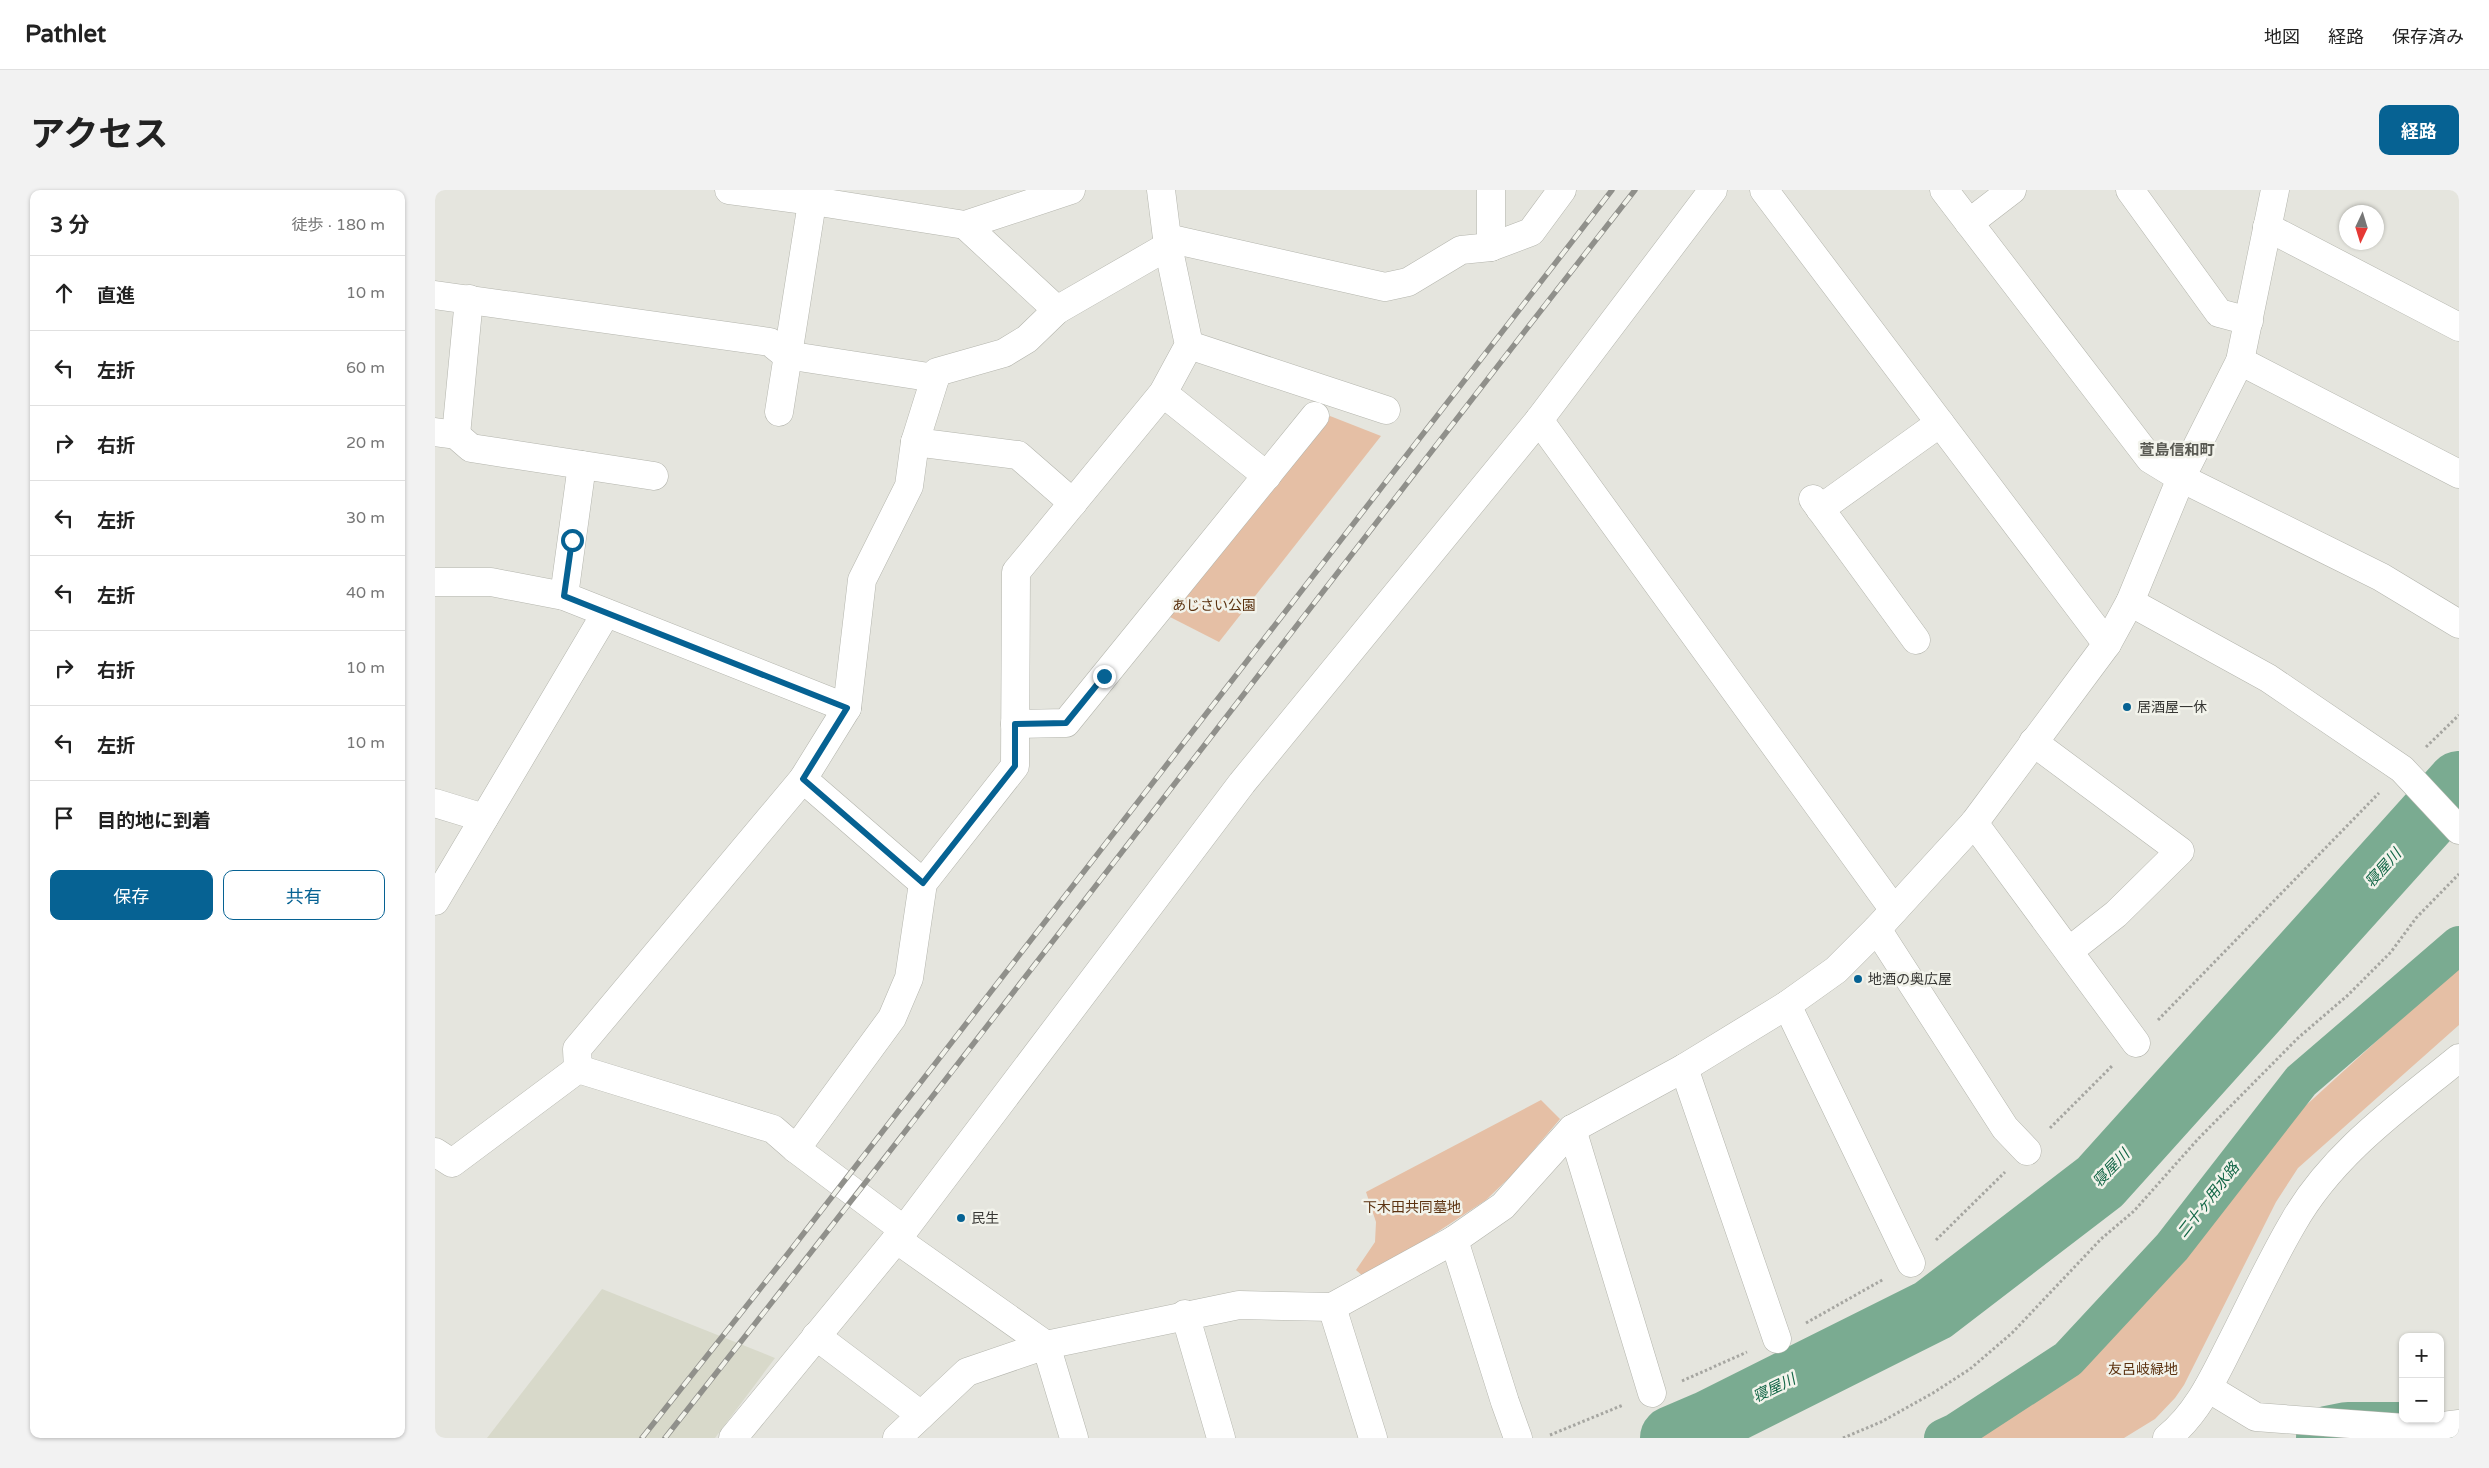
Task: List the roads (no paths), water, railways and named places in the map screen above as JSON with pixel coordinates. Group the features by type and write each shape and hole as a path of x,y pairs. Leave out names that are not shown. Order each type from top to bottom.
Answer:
{"street":[{"path":"729,190 813,195 965,225 1057,310"},
{"path":"965,225 1028,196 1071,190"},
{"path":"795,1149 892,1018 909,978 923,883 1015,766 1016,572 1163,393 1189,346 1168,242 1161,190"},
{"path":"1491,190 1491,248"},
{"path":"577,1069 577,1049 803,779 847,708 862,580 909,486 915,442 937,372 1004,353 1027,339 1057,310 1168,242 1385,287 1408,282 1461,250 1491,248 1531,232 1562,190"},
{"path":"733,1438 900,1234 1242,783 1539,420 1713,190"},
{"path":"1764,190 2107,644"},
{"path":"1944,190 2149,459 2181,478 2381,577 2459,624"},
{"path":"1969,223 2012,190"},
{"path":"2129,190 2219,313 2249,321"},
{"path":"897,1438 967,1372 1046,1344 1185,1314 1239,1305 1332,1307 1454,1240 1503,1206 1572,1130 1684,1068 1787,1005 1835,970 1974,823 2107,644 2130,602 2181,478 2240,361 2275,190"},
{"path":"779,412 813,195"},
{"path":"2267,227 2459,327"},
{"path":"435,294 770,342 787,355 935,378"},
{"path":"469,299 445,433 471,448 654,476"},
{"path":"1189,346 1386,410"},
{"path":"2240,361 2459,474"},
{"path":"1163,393 1267,476"},
{"path":"1015,724 1066,723 1315,416"},
{"path":"1539,420 1885,919 2005,1128 2027,1151"},
{"path":"1916,640 1816,504 1940,423"},
{"path":"915,442 1018,455 1073,503"},
{"path":"564,596 582,465"},
{"path":"435,582 491,582 564,596 847,708"},
{"path":"2130,602 2268,678 2402,769 2459,830"},
{"path":"435,901 606,613"},
{"path":"2033,742 2180,851 2116,914 2069,952"},
{"path":"803,779 923,883"},
{"path":"435,803 484,818"},
{"path":"1974,823 2136,1043"},
{"path":"1787,1005 1911,1263"},
{"path":"2167,1438 2184,1425 2208,1388 2293,1222 2323,1180 2352,1147 2459,1058"},
{"path":"1684,1068 1777,1339"},
{"path":"577,1069 773,1129 900,1234 1046,1344 1074,1438"},
{"path":"435,1152 452,1163 577,1069"},
{"path":"1572,1130 1652,1393"},
{"path":"1454,1240 1518,1438"},
{"path":"1332,1307 1373,1438"},
{"path":"1185,1314 1221,1438"},
{"path":"816,1336 921,1415"},
{"path":"2208,1388 2256,1417 2429,1433 2459,1424"}],"waterway":[{"name":"寝屋川","path":"1672,1438 1707,1423 1933,1310 2100,1182 2459,783"},
{"name":"二十ヶ用水路","path":"1943,1438 1956,1432 2068,1359 2172,1247 2301,1081 2459,945"},
{"path":"2328,1438 2348,1434 2422,1434"}],"railway":[{"path":"642,1438 790,1251 1612,190"},
{"path":"665,1438 909,1127 1635,190"}],"place":[{"name":"居酒屋一休","path":"2127,707"},
{"name":"地酒の奥広屋","path":"1858,979"},
{"name":"民生","path":"961,1218"}],"district":[{"name":"萱島信和町","path":"2177,450"}],"park label":[{"name":"あじさい公園","path":"1214,605"},
{"name":"下木田共同墓地","path":"1412,1207"},
{"name":"友呂岐緑地","path":"2143,1369"}]}
